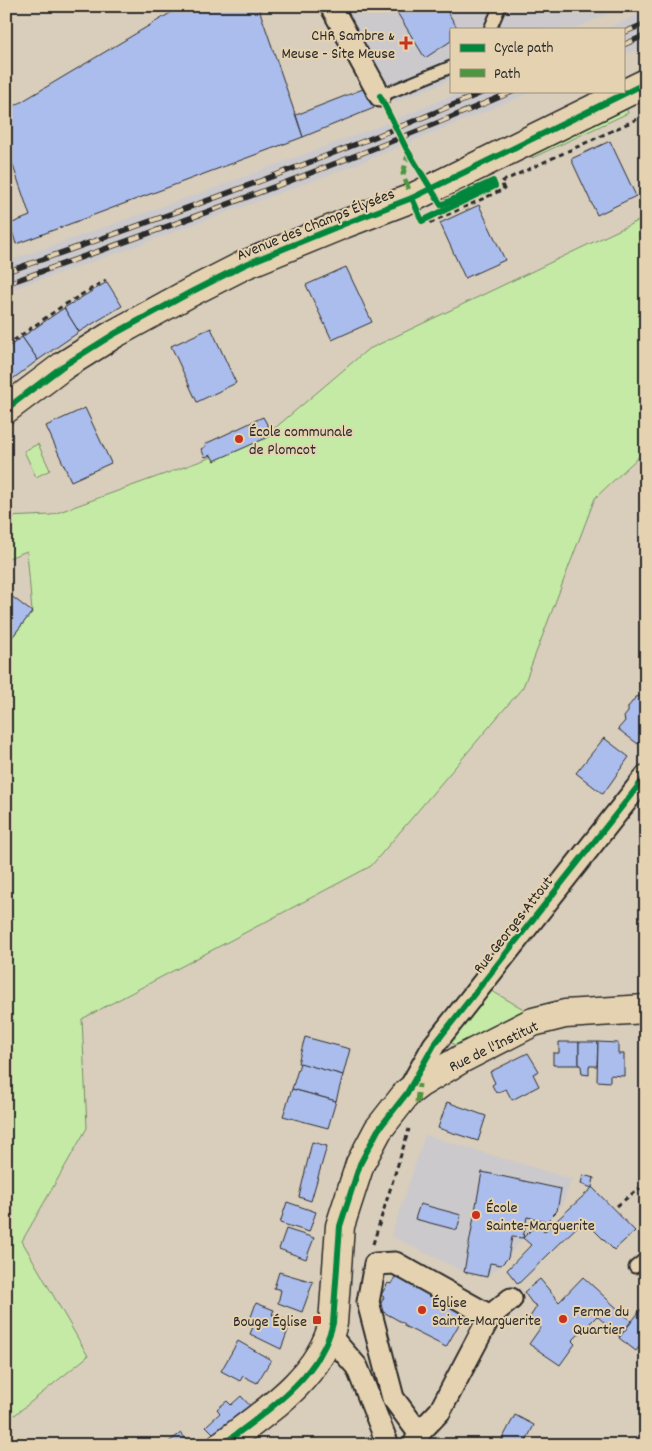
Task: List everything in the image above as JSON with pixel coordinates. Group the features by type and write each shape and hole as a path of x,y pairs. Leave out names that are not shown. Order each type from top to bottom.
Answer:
{"street":[{"path":"331,6 380,96"},
{"name":"Avenue des Champs Élysées","path":"6,409 63,366 114,334 244,265 412,198 646,83"},
{"name":"Rue Georges Attout","path":"407,1093 437,1041 646,776"},
{"name":"Rue de l'Institut","path":"330,1336 333,1324 340,1226 360,1164 378,1130 407,1093 463,1058 533,1022 565,1014 646,1009"},
{"path":"490,1316 395,1263 375,1264 368,1302 393,1398 417,1439 440,1411 490,1316 511,1299"},
{"path":"222,1445 269,1409 308,1373 330,1336 357,1367 388,1445"}],"lane":[{"path":"490,28 500,6"},
{"path":"380,96 450,67"},
{"path":"635,1267 646,1258"}],"path":[{"path":"422,221 427,224 504,189 501,182 646,116"},
{"path":"406,148 418,166"},
{"path":"6,346 61,307 106,280"},
{"path":"375,1264 372,1249 411,1121"},
{"path":"618,1206 638,1189 646,1191"}],"shaded area":[{"name":"CHR Sambre & Meuse - Site Meuse","path":"340,6 625,6 576,28 450,28 450,80 395,102"},
{"path":"646,11 646,46 624,55 624,28 608,28"},
{"path":"461,92 533,92 350,167 98,260 6,291 6,262 203,192 377,127"},
{"name":"École Sainte-Marguerite","path":"425,1135 572,1179 563,1204 544,1226 536,1225 501,1265 487,1277 464,1272 391,1236"}],"green space":[{"path":"625,105 628,113 532,158 533,151"},
{"path":"646,217 646,450 595,498 523,687 371,866 82,1019 87,1128 22,1241 88,1356 6,1422 6,645 32,612 27,551 6,559 6,517 51,515 262,439 367,350"},
{"path":"38,444 50,470 36,477 24,451"},
{"path":"490,990 527,1011 461,1051 450,1041"}],"building":[{"path":"182,6 258,6 303,137 16,244 10,224 30,216 6,145 6,111"},
{"path":"393,6 444,6 457,28 450,28 450,42 425,58"},
{"path":"363,89 374,108 303,137 296,115"},
{"path":"610,141 636,196 597,215 571,159"},
{"path":"479,205 505,260 465,278 440,223"},
{"path":"346,267 372,322 332,340 306,285"},
{"path":"107,282 122,306 79,332 64,308"},
{"path":"64,308 79,332 38,360 22,337"},
{"path":"211,328 236,383 197,402 171,346"},
{"path":"22,337 38,360 6,384 6,349"},
{"path":"85,408 111,463 71,481 46,426"},
{"name":"École communale de Plomcot","path":"263,417 273,435 214,461 211,455 205,457 201,449 206,446 205,444"},
{"path":"6,592 32,612 6,645"},
{"path":"646,691 646,735 638,744 618,729 625,721 624,717 628,712 628,707 636,697 641,696"},
{"path":"604,738 629,757 603,794 576,773"},
{"path":"305,1037 350,1049 343,1075 298,1063"},
{"path":"559,1042 579,1042 579,1065 553,1065 553,1053 559,1053"},
{"path":"579,1042 598,1042 597,1066 589,1066 589,1075 582,1074 581,1066 579,1065"},
{"path":"598,1042 618,1043 618,1054 624,1054 624,1076 610,1075 610,1082 597,1081"},
{"path":"528,1053 539,1071 533,1074 539,1086 512,1100 506,1089 496,1093 492,1085 495,1083 490,1072"},
{"path":"300,1063 343,1075 336,1101 292,1089"},
{"path":"292,1089 336,1101 328,1128 283,1116"},
{"path":"447,1102 486,1116 478,1141 438,1128"},
{"path":"312,1142 327,1146 311,1201 299,1197"},
{"path":"482,1172 561,1189 557,1211 547,1221 527,1217 523,1238 512,1237 508,1258 501,1265 490,1263 487,1277 464,1272"},
{"path":"583,1175 594,1178 592,1187 635,1231 614,1250 584,1220 518,1284 507,1270 531,1245 523,1238 536,1225 544,1232 592,1188 581,1184"},
{"path":"287,1202 316,1212 309,1232 280,1223"},
{"path":"420,1204 461,1215 457,1230 415,1219"},
{"path":"286,1229 314,1238 306,1259 279,1249"},
{"path":"279,1272 313,1282 302,1312 278,1303 281,1290 274,1288"},
{"name":"Église Sainte-Marguerite","path":"398,1272 466,1312 446,1347 404,1326 405,1324 378,1309 384,1297 381,1295 388,1283 391,1284"},
{"name":"Ferme du Quartier","path":"583,1277 631,1321 620,1337 597,1316 572,1341 575,1344 560,1365 529,1344 541,1327 530,1317 537,1306 532,1303 524,1292 540,1279 559,1302"},
{"path":"256,1303 274,1310 272,1314 275,1315 272,1315 291,1322 281,1349 250,1334 253,1327 248,1325"},
{"path":"646,1303 646,1338 636,1351 619,1338"},
{"path":"238,1341 271,1360 257,1383 243,1376 240,1381 221,1371"},
{"path":"241,1396 252,1408 214,1434 206,1426 220,1413 217,1409 227,1401 231,1405"},
{"path":"515,1415 534,1425 524,1445 499,1445"},
{"path":"181,1433 191,1445 168,1445 167,1443"}],"railway":[{"path":"624,33 646,23"},
{"path":"624,45 646,35"},
{"path":"6,272 248,186 368,140 484,92"},
{"path":"6,284 262,192 512,92"}],"marked path":[{"path":"409,151 403,174 412,198"},
{"path":"417,1103 419,1084"}],"cycle path":[{"path":"6,409 63,366 114,334 244,265 412,198 646,83"},
{"path":"380,96 406,148 441,205 493,181 495,186 422,221 412,198"},
{"path":"222,1445 288,1393 316,1361 326,1343 333,1323 340,1226 360,1164 378,1130 407,1093 434,1045 646,776"}],"place":[{"name":"CHR Sambre & Meuse - Site Meuse","path":"406,43"},
{"name":"École communale de Plomcot","path":"239,439"},
{"name":"École Sainte-Marguerite","path":"476,1215"},
{"name":"Église Sainte-Marguerite","path":"422,1310"},
{"name":"Ferme du Quartier","path":"563,1319"},
{"name":"Bouge Église","path":"317,1320"}]}
